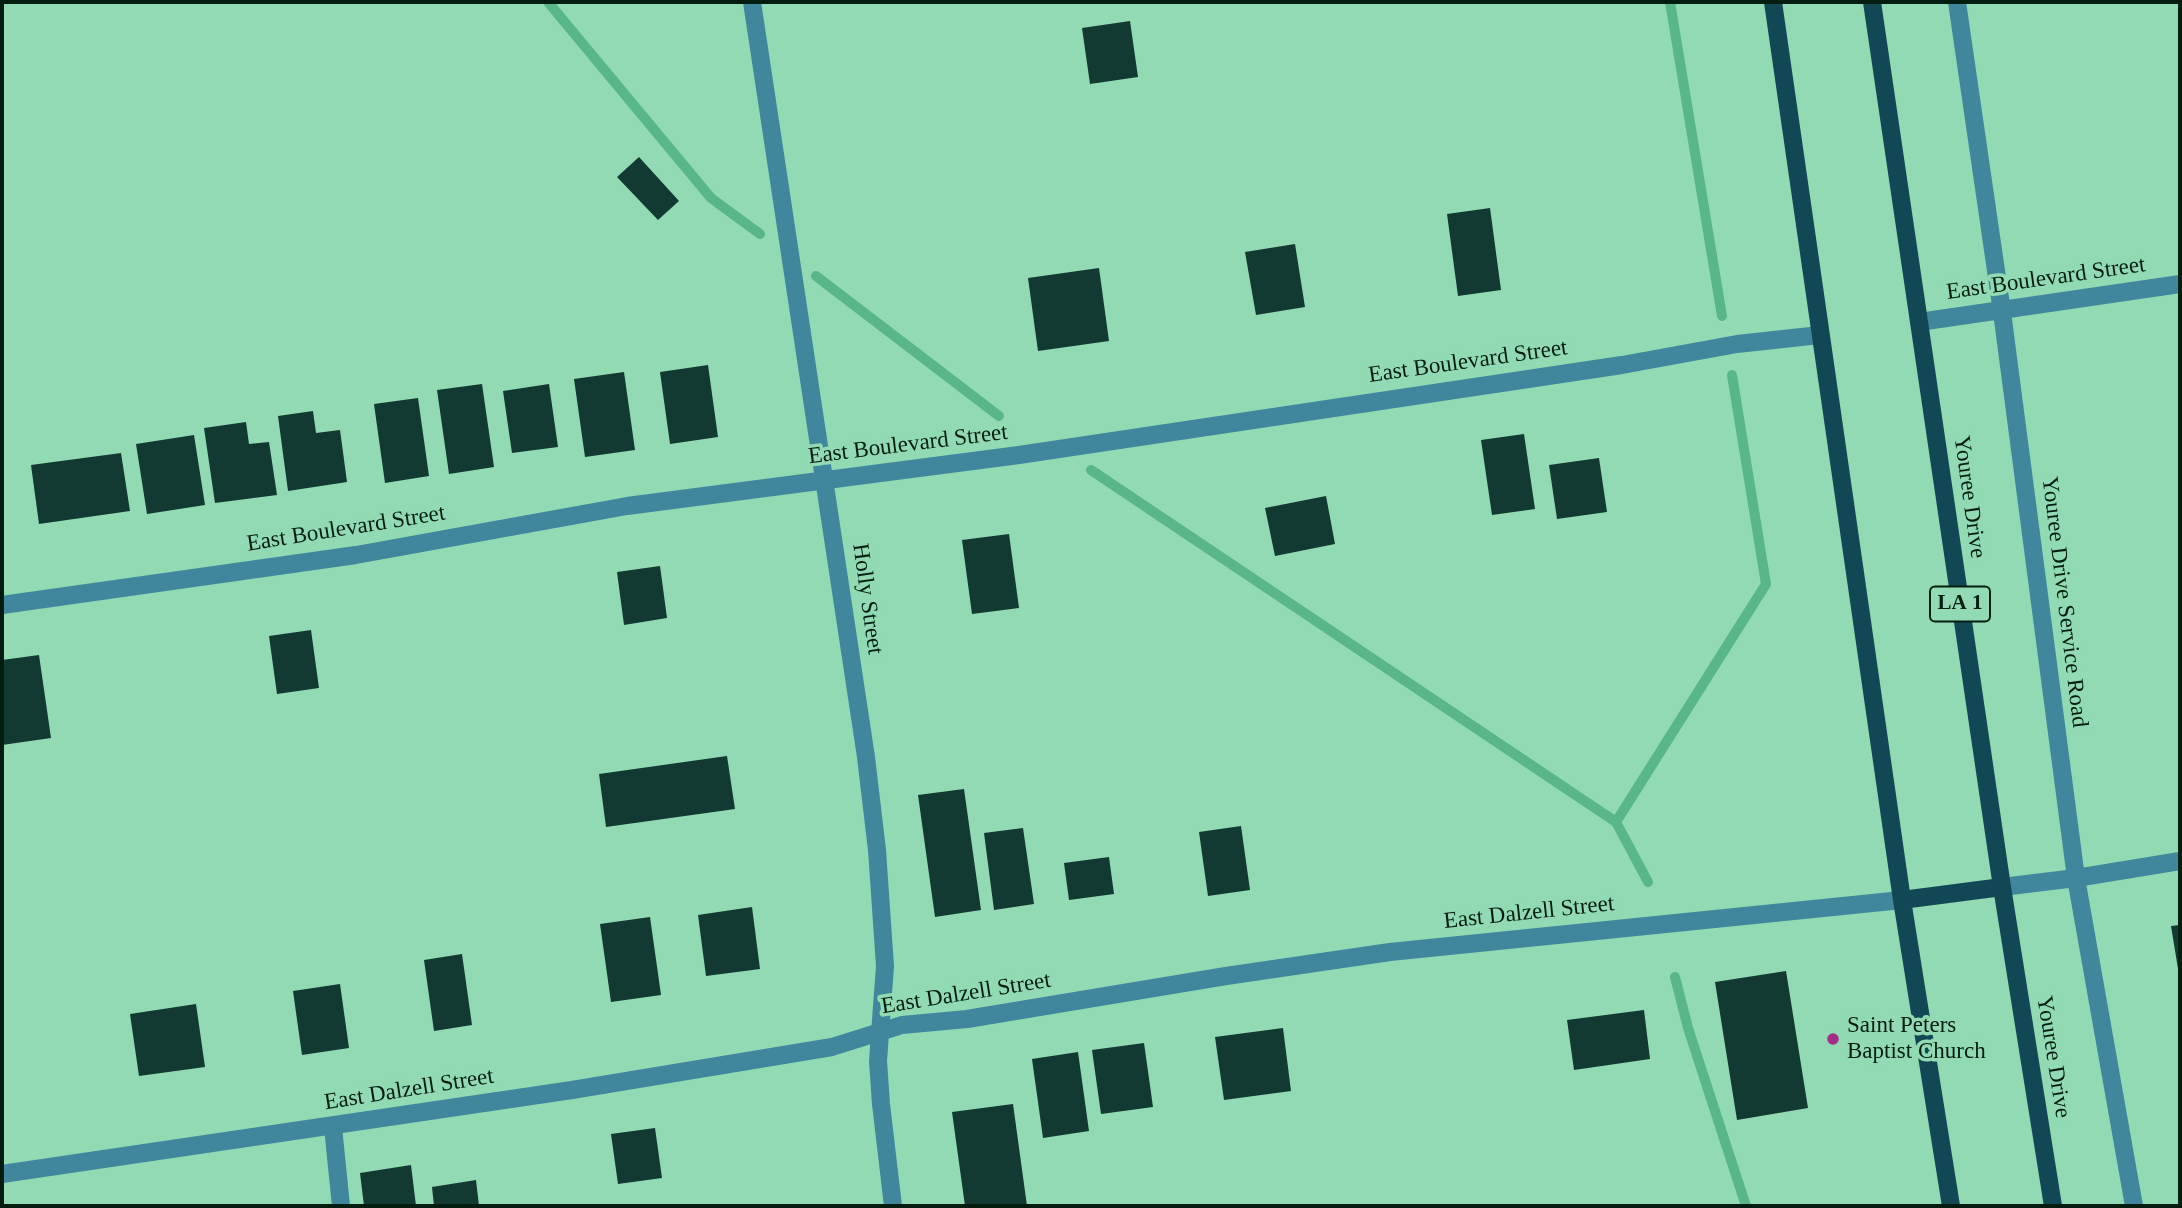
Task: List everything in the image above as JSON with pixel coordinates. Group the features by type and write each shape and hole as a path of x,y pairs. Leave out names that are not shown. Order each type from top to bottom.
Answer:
{"main road":[{"path":"1773,2 1902,900 1951,1206"},
{"name":"Youree Drive","path":"1872,2 2001,887 2053,1206"},
{"path":"1902,900 2001,887"}],"street":[{"name":"Holly Street","path":"752,2 866,757 877,850 885,966 878,1060 893,1206"},
{"name":"Youree Drive Service Road","path":"1957,2 2076,878 2134,1206"},
{"name":"East Boulevard Street","path":"1919,322 2180,284"},
{"name":"East Boulevard Street","path":"2,605 356,555 627,506 1019,455 1622,365 1737,344 1820,335"},
{"path":"2001,887 2180,861"},
{"name":"East Dalzell Street","path":"2,1174 333,1127 832,1047 902,1025 967,1019 1390,952 1902,900"},
{"path":"333,1127 341,1206"}],"building":[{"path":"1130,21 1138,77 1090,84 1082,28"},
{"path":"639,157 679,201 658,220 617,177"},
{"path":"1490,208 1501,290 1458,296 1447,214"},
{"path":"1295,244 1305,307 1256,315 1245,252"},
{"path":"1099,268 1109,341 1038,351 1028,278"},
{"path":"708,365 718,437 670,444 660,372"},
{"path":"624,372 635,450 585,457 574,379"},
{"path":"482,384 494,467 449,474 437,390"},
{"path":"549,384 558,447 512,453 503,391"},
{"path":"418,398 429,476 385,483 374,404"},
{"path":"313,411 316,433 340,430 347,482 288,491 278,416"},
{"path":"246,422 249,444 269,442 277,495 215,503 204,428"},
{"path":"1524,434 1535,509 1492,515 1481,440"},
{"path":"194,435 205,505 147,514 136,444"},
{"path":"121,453 130,511 39,524 31,465"},
{"path":"1599,458 1607,512 1557,519 1549,465"},
{"path":"1326,496 1335,544 1275,556 1265,508"},
{"path":"1009,534 1019,608 972,614 962,540"},
{"path":"660,566 667,618 624,625 617,572"},
{"path":"311,630 319,688 277,694 269,636"},
{"path":"39,655 51,738 2,745 2,660"},
{"path":"727,756 735,809 606,827 599,774"},
{"path":"964,789 981,910 935,917 918,795"},
{"path":"1241,826 1250,890 1208,896 1199,832"},
{"path":"1023,828 1034,904 994,910 984,833"},
{"path":"1109,857 1114,894 1069,900 1064,863"},
{"path":"752,907 760,969 706,976 698,915"},
{"path":"650,917 661,995 611,1002 600,924"},
{"path":"2180,925 2180,975 2179,975 2171,926"},
{"path":"462,954 472,1025 434,1031 424,960"},
{"path":"1786,971 1808,1108 1737,1120 1715,982"},
{"path":"340,984 349,1048 302,1055 293,991"},
{"path":"196,1004 205,1067 139,1076 130,1014"},
{"path":"1644,1010 1650,1059 1574,1070 1567,1020"},
{"path":"1283,1028 1291,1091 1224,1100 1215,1037"},
{"path":"1144,1043 1153,1107 1101,1114 1092,1050"},
{"path":"1078,1052 1089,1131 1043,1138 1032,1059"},
{"path":"1013,1104 1027,1206 965,1206 952,1112"},
{"path":"655,1128 662,1178 618,1184 611,1134"},
{"path":"411,1165 416,1206 364,1206 360,1173"},
{"path":"476,1180 479,1206 434,1206 432,1187"}],"waterway":[{"path":"548,2 711,198 760,234"},
{"path":"1670,2 1722,316"},
{"path":"816,276 999,416"},
{"path":"1616,822 1766,584 1732,375"},
{"path":"1091,470 1616,822 1648,882"},
{"path":"1675,977 1688,1028 1746,1206"}],"place":[{"name":"Saint Peters Baptist Church","path":"1833,1039"}]}
